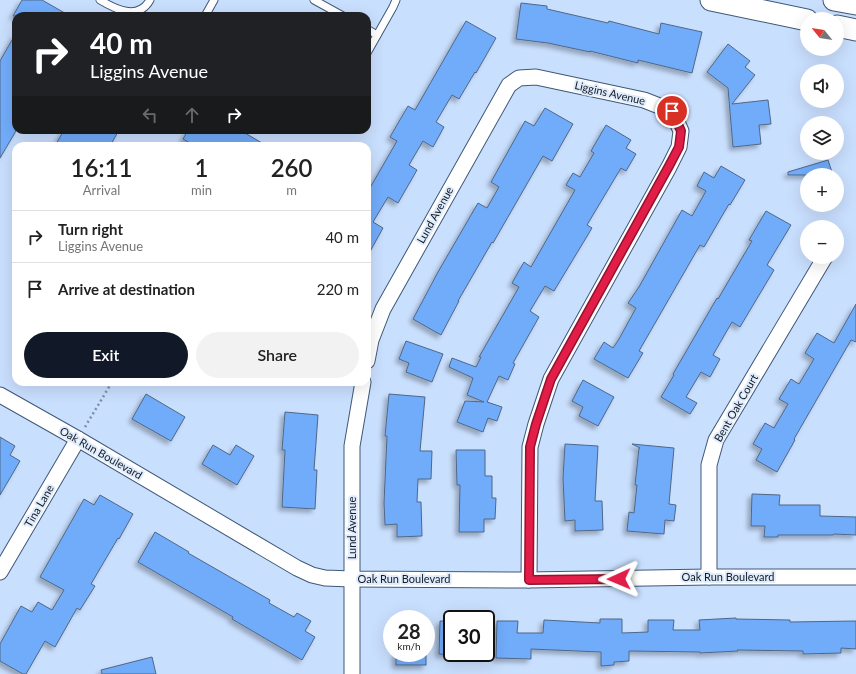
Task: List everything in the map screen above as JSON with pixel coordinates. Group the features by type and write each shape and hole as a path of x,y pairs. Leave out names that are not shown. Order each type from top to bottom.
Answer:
{"street":[{"path":"711,0 800,19"},
{"path":"834,0 856,4"},
{"path":"844,27 856,30"},
{"name":"Liggins Avenue","path":"519,78 536,77 644,100 672,111 681,131 679,147 548,386 530,447 529,580"},
{"name":"Lund Avenue","path":"371,340 383,309 509,85 519,78"},
{"name":"Bent Oak Court","path":"710,577 709,465 716,440 821,264"},
{"name":"Lund Avenue","path":"352,674 352,446 362,386"},
{"name":"Oak Run Boulevard","path":"0,395 81,434 297,568 312,575 325,578 529,580 710,577 856,577"},
{"name":"Tina Lane","path":"0,572 81,434"}],"lane":[{"path":"100,0 120,11 128,12 136,11 142,8 150,0"},
{"path":"207,12 214,0"},
{"path":"314,0 336,12"},
{"path":"371,46 396,0"},
{"path":"371,31 377,35"}],"path":[{"path":"81,434 110,386"}],"building":[{"path":"22,0 42,0 63,12 15,12"},
{"path":"521,3 547,6 547,9 608,23 609,21 659,34 661,23 702,32 692,73 638,60 638,63 590,51 516,39"},
{"path":"466,21 496,38 459,99 452,95 436,122 444,127 433,147 423,141 409,165 417,170 398,203 388,197 373,222 383,228 371,250 371,186 397,141 390,137 408,106 415,110"},
{"path":"12,40 12,134 14,134 0,158 0,61"},
{"path":"728,44 750,61 745,67 755,75 732,104 768,100 771,124 759,125 761,144 733,147 728,88 707,72"},
{"path":"545,108 573,124 552,161 543,156 458,301 441,335 413,319 478,203 487,208 499,187 491,182 525,121 534,126"},
{"path":"606,125 631,140 626,148 636,154 626,171 621,168 587,225 592,228 554,291 545,286 530,311 539,317 513,363 515,364 508,380 499,376 487,402 502,407 497,421 488,418 483,432 457,422 465,401 484,402 467,395 473,378 449,367 452,358 476,367 481,357 479,357 519,287 512,283 524,262 531,267 575,190 566,185 573,173 580,177 594,153 591,151"},
{"path":"62,134 117,134 112,142 57,142"},
{"path":"186,134 247,134 260,142 188,142 183,139"},
{"path":"828,160 831,168 801,168"},
{"path":"721,166 745,180 704,247 700,245 639,351 643,353 628,378 594,359 604,342 613,348 619,339 636,308 628,303 639,287 682,210 692,216 706,191 697,186 704,172 714,178"},
{"path":"800,168 800,175 788,175 788,172"},
{"path":"766,211 791,225 767,265 774,270 740,327 732,322 713,355 720,359 710,377 701,372 686,397 697,403 690,414 661,397 717,298 718,299 752,241 749,240"},
{"path":"856,304 856,342 851,340 794,439 795,440 777,472 756,460 762,449 753,444 765,423 774,428 788,404 779,399 791,379 799,384 814,359 805,353 817,333 834,343"},
{"path":"406,341 443,354 432,382 406,372 409,363 399,359"},
{"path":"583,380 614,397 598,426 579,416 583,407 572,401"},
{"path":"146,394 185,417 171,441 132,419"},
{"path":"389,394 425,397 420,451 432,451 431,479 418,479 417,502 421,502 422,536 397,537 397,524 385,525 384,503 387,436 385,436"},
{"path":"285,412 318,415 314,470 317,470 315,509 282,507 285,450 282,450"},
{"path":"0,437 15,446 10,455 20,461 0,495"},
{"path":"565,444 598,446 595,501 602,501 603,530 575,531 575,520 565,521 563,478"},
{"path":"632,444 674,448 669,504 676,505 674,521 665,520 664,534 627,531 629,512 634,513 637,485 635,485 640,448"},
{"path":"213,445 230,455 236,445 254,456 237,485 202,464"},
{"path":"456,450 485,450 485,476 492,476 492,498 496,498 495,519 484,519 484,532 459,532 460,485 457,485"},
{"path":"752,494 780,495 779,505 820,505 820,516 856,517 856,535 778,535 778,537 764,537 765,526 751,526"},
{"path":"100,495 133,514 91,584 95,586 80,610 77,608 55,647 45,641 26,674 23,674 0,661 0,644 21,606 32,612 38,602 52,610 64,590 40,577 84,499 94,505"},
{"path":"155,532 189,552 188,553 270,600 269,603 294,617 297,613 311,621 305,631 315,637 302,660 232,619 233,617 138,562"},
{"path":"736,618 790,620 790,622 856,621 856,649 841,648 841,653 803,654 803,651 737,650 738,651 700,653 629,651 629,661 614,662 614,665 601,666 601,652 531,649 531,659 496,658 497,621 518,621 517,633 543,633 544,620 600,623 600,619 622,619 622,633 648,632 648,620 674,620 673,630 700,630 699,620"},
{"path":"440,621 443,621 443,654 439,654"},
{"path":"152,657 156,674 102,674 101,670"},
{"path":"396,662 426,662 426,665 396,665"}],"route":[{"path":"619,579 529,580 530,447 551,379 679,147 681,131 672,111"}]}
